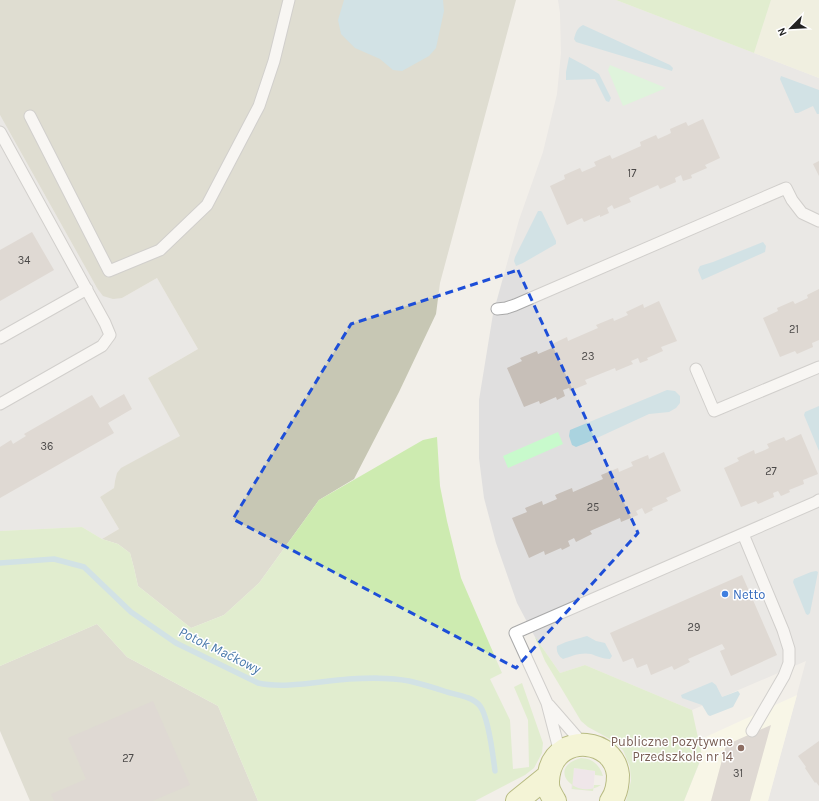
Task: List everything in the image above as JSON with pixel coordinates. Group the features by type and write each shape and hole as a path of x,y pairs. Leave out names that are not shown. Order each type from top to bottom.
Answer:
{"street":[{"path":"555,801 549,790 548,776 552,763 560,753 570,746 583,744 594,746 604,752 612,760 617,770 618,782 616,791 611,801"},
{"path":"517,801 548,776"}],"lane":[{"path":"30,116 109,271 160,250 208,205 259,106 274,61 289,0"},
{"path":"0,132 87,289 105,323 110,336 102,346 0,404"},
{"path":"497,309 515,305 786,188 792,200 802,213 819,221"},
{"path":"0,338 87,289"},
{"path":"696,369 714,411 819,367"},
{"path":"560,753 547,703 515,633 819,500"},
{"path":"743,534 783,630 789,649 789,663 784,676 752,731"},
{"path":"547,703 583,744"}],"highlighted area":[{"path":"518,270 638,533 516,668 233,519 351,324"}],"shaded area":[{"path":"0,0 516,0 440,283 436,314 399,392 354,479 319,500 259,583 224,615 191,628 138,586 130,553 118,544 102,539 119,529 100,497 114,488 117,473 121,468 180,436 148,378 198,349 157,278 122,298 113,299 103,296 97,288 0,115"},
{"path":"558,0 616,0 819,78 819,801 768,801 806,661 692,710 585,665 560,673 535,637 517,603 496,543 484,498 479,458 479,400 493,314 519,220 543,152 557,94 561,53 560,13"},
{"path":"771,0 819,0 819,78 754,53"},
{"path":"0,115 97,288 122,298 157,278 198,349 148,378 181,436 122,468 115,481 114,488 100,497 119,529 102,539 82,527 0,531"},
{"path":"97,624 127,657 218,706 258,801 30,801 0,731 0,666"},
{"name":"Publiczne Pozytywne Przedszkole nr 14","path":"797,695 768,801 684,801 702,757 699,740"},
{"path":"574,768 595,771 593,791 571,789"}],"green space":[{"path":"616,0 771,0 754,53"},
{"path":"610,65 666,88 623,106 608,70"},
{"path":"558,432 563,444 508,468 503,456"},
{"path":"437,437 440,486 461,578 502,673 490,679 510,720 513,769 529,767 528,720 514,687 522,683 543,743 542,753 534,768 525,775 475,801 258,801 218,706 127,657 97,624 0,666 0,531 82,527 102,539 118,544 130,553 138,586 191,628 224,615 259,583 319,500 423,440"},
{"path":"535,637 560,673 585,665 692,710 702,756 684,801 626,801 631,781 630,767 623,750 610,739 588,727 581,721 545,661"},
{"path":"581,758 585,758 598,765 603,776 595,775 595,771 574,768 572,785 565,775 565,769 570,763"},
{"path":"572,785 583,789 593,788 593,791 572,789"},
{"path":"594,785 601,785 593,788"}],"water":[{"path":"344,0 443,0 444,11 436,48 429,56 402,71 393,70 380,59 355,48 341,34 338,20"},
{"path":"583,25 670,65 673,68 672,71 576,42 574,39 576,32 579,27"},
{"path":"569,57 599,74 611,98 609,102 606,101 595,79 566,80"},
{"path":"781,76 819,90 819,114 817,114 813,106 795,113 780,79"},
{"path":"538,211 542,212 556,241 556,244 516,266 514,261 515,257"},
{"path":"763,242 766,246 765,252 702,280 698,270 700,266"},
{"path":"667,390 675,391 680,396 680,403 676,408 669,412 649,414 586,443 576,447 572,445 569,436 570,430"},
{"path":"819,406 819,451 804,415 805,412"},
{"path":"816,571 818,572 810,613 808,615 806,614 793,582 794,579"},
{"path":"587,636 596,641 605,643 612,656 610,659 591,654 577,655 563,659 561,658 557,652 557,646"},
{"path":"712,682 716,685 722,697 738,691 740,694 733,707 710,716 702,705 682,698 681,695"}],"building":[{"path":"703,119 720,158 705,165 707,168 691,175 692,178 683,181 681,175 675,178 676,182 660,189 658,185 629,198 631,202 614,209 612,205 607,208 609,213 600,217 600,215 584,222 582,218 567,225 550,186 565,179 564,175 580,168 582,172 596,166 594,162 610,155 612,159 641,146 640,142 656,135 658,139 671,133 670,129 686,122 688,126"},
{"path":"819,161 819,176 813,164"},
{"path":"32,232 54,270 0,301 0,250"},
{"path":"819,289 819,340 812,343 813,347 797,354 795,351 780,357 763,318 778,311 777,308 793,301 795,304 808,298 807,295"},
{"path":"659,301 677,341 661,347 663,351 647,358 648,360 640,363 638,358 631,361 633,364 616,371 615,368 585,380 587,384 570,391 569,388 563,390 565,396 557,400 556,397 540,404 539,401 524,407 507,368 522,361 520,358 537,351 538,354 552,348 550,345 567,337 568,341 598,328 596,325 613,318 614,321 628,315 626,312 643,304 644,308"},
{"path":"124,394 132,409 108,423 114,433 0,498 0,447 11,440 13,444 26,436 24,434 92,395 100,408"},
{"path":"801,434 818,474 803,480 804,484 789,490 790,492 781,496 778,491 773,493 774,497 758,504 756,501 741,507 724,468 739,461 737,458 754,450 755,454 769,448 767,444 784,437 786,441"},
{"path":"664,452 681,491 666,498 668,501 652,508 653,510 645,514 642,508 636,511 638,515 621,522 620,518 590,531 592,534 576,542 574,538 568,541 570,546 562,550 561,548 545,555 544,551 529,558 512,518 527,512 525,508 542,501 543,505 557,499 555,495 572,488 573,492 603,479 601,475 618,468 619,472 633,466 631,462 648,455 649,459"},
{"path":"742,575 777,655 731,676 720,651 725,649 722,644 688,659 690,662 674,670 672,666 651,675 647,664 637,668 633,658 623,662 610,633"},
{"path":"153,701 190,785 152,801 54,801 51,794 86,779 68,738"},
{"path":"771,725 750,801 711,801 726,745"},
{"path":"819,741 819,786 816,782 815,783 798,756"}],"waterway":[{"name":"Potok Maćkowy","path":"0,563 54,559 84,567 131,612 176,643 258,683 268,685 291,685 349,679 394,679 419,683 469,698 480,706 486,719 495,771"}],"place":[{"name":"Netto","path":"725,594"},
{"name":"Publiczne Pozytywne Przedszkole nr 14","path":"741,748"}]}
